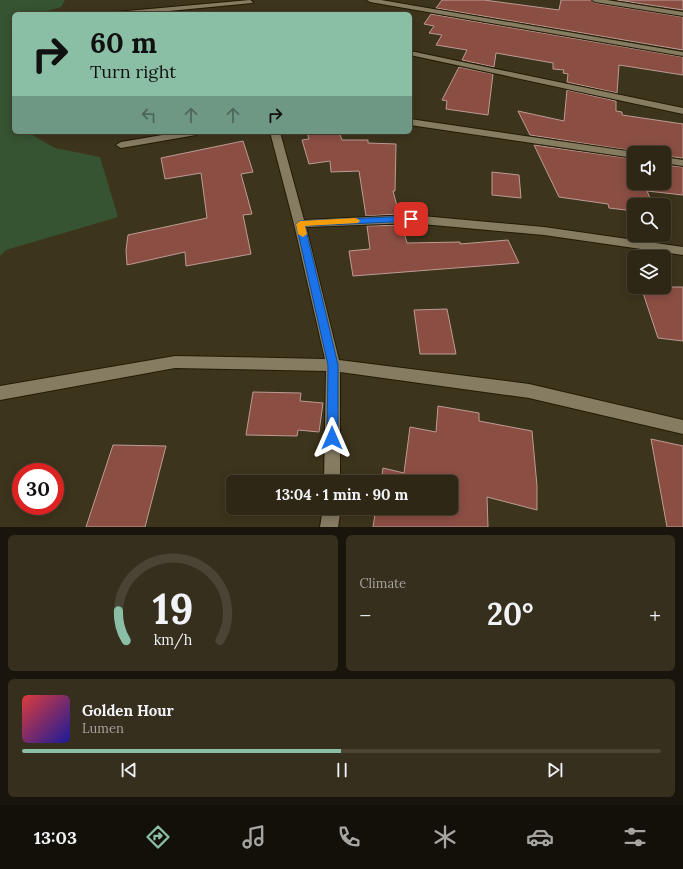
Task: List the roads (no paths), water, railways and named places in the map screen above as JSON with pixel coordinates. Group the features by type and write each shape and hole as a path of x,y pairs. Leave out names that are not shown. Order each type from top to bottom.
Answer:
{"street":[{"path":"370,0 683,54"},
{"path":"595,0 683,14"},
{"path":"141,12 251,3"},
{"path":"412,53 683,111"},
{"path":"412,122 627,154"},
{"path":"121,145 184,134"},
{"path":"276,134 300,224 333,365 332,475"},
{"path":"671,161 683,163"},
{"path":"300,224 411,219 544,231 683,251"},
{"path":"0,393 174,362 333,365 529,391 683,428"},
{"path":"329,527 331,515"}]}
